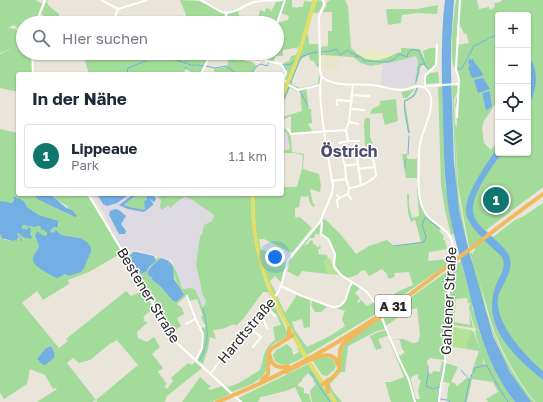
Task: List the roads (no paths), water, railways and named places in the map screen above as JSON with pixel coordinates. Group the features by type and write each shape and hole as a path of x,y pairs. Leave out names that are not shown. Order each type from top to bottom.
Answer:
{"highway":[{"name":"A 31","path":"223,402 302,364 389,312 543,194"},
{"name":"A 31","path":"497,230 543,197"},
{"name":"A 31","path":"217,402 246,389 305,357 337,342 447,268"},
{"path":"288,338 289,328"},
{"path":"322,383 337,374 339,370 340,350 343,344 364,328"},
{"path":"293,336 273,349 270,357 272,363 282,368 305,357"},
{"path":"246,389 266,377 270,351 275,345 293,336"},
{"path":"302,364 321,356 329,355 334,357 338,362 338,370 334,375 322,383"},
{"path":"328,380 328,392"}],"main road":[{"path":"284,91 297,60 315,0"},
{"path":"253,196 253,224 260,261 272,296 305,357 335,402"}],"street":[{"path":"39,16 45,0"},
{"path":"101,0 118,9 147,0"},
{"path":"200,0 221,11 226,16"},
{"path":"221,11 234,12 254,2 284,0 278,16"},
{"path":"323,0 324,5 319,16 320,71 322,77 335,83 371,85 400,90 418,86 425,87 458,84"},
{"path":"457,117 458,84 456,69 460,0"},
{"path":"115,16 118,9"},
{"path":"226,16 227,12"},
{"path":"425,87 425,76 436,64 437,45"},
{"path":"32,60 33,72"},
{"path":"202,72 208,60"},
{"path":"248,60 259,62 262,60 282,64 286,72 284,80 296,90 320,85"},
{"name":"Hardtstraße","path":"210,374 264,304 276,295 281,286 288,260 320,221 332,193 332,182 320,99 320,81 322,77"},
{"path":"348,141 346,130 351,109 353,84"},
{"name":"Gahlener Straße","path":"425,87 429,93 431,108 419,148 419,182 421,201 426,215 450,236 452,243 452,272 448,304 445,362 439,402"},
{"path":"352,95 369,96"},
{"path":"337,105 337,100 352,101"},
{"path":"351,109 364,110"},
{"path":"349,122 358,124"},
{"path":"288,129 291,134 346,130"},
{"path":"339,143 359,141"},
{"path":"349,188 361,186 376,177 375,166 369,151 357,156 361,186"},
{"path":"342,156 349,188 348,194 351,199"},
{"path":"345,166 357,164"},
{"path":"359,168 375,166"},
{"path":"332,182 346,179"},
{"path":"338,207 337,200 348,194"},
{"path":"337,195 340,198"},
{"name":"Bestener Straße","path":"89,196 178,344 241,402"},
{"path":"320,221 322,223 321,234 329,241 334,252 334,267 340,274 366,292 377,306 409,380 415,402"},
{"name":"Hardtstraße","path":"281,286 333,308 340,306 345,301 352,283"},
{"path":"187,296 195,319 203,334 202,348 196,361"},
{"path":"264,304 276,315 275,316"},
{"path":"258,313 262,317 267,328"},
{"path":"186,324 195,319"},
{"path":"247,326 261,337 253,347"}],"water":[{"path":"445,0 454,0 451,43 451,72 454,162 459,211 493,336 510,372 531,402 515,402 505,389 490,360 479,329 453,229 447,196 444,146 442,31"},
{"path":"470,58 471,60 473,59 481,71 482,76 472,78 468,68 471,64 469,65 468,62"},
{"path":"531,60 535,68 536,75 531,100"},
{"path":"483,78 490,89 478,93 474,80"},
{"path":"490,91 492,106 486,111 482,93"},
{"path":"495,152 495,156 500,156 488,173 475,197 473,212 475,219 484,230 501,245 509,255 511,263 510,268 499,294 498,304 500,315 511,337 527,356 543,371 543,380 522,362 512,351 496,327 492,300 504,265 502,257 478,234 467,217 466,209 471,191"},
{"path":"13,196 24,201 27,207 39,215 58,221 58,227 54,227 50,231 51,233 54,233 56,230 61,235 80,238 87,242 91,248 91,252 81,272 69,276 64,274 57,278 42,270 35,264 33,261 33,256 39,246 35,236 37,231 44,236 47,235 47,231 45,232 44,229 42,230 40,226 34,227 22,225 22,230 24,228 27,230 28,227 31,229 31,239 23,237 18,233 17,234 22,240 21,241 19,237 17,241 2,238 0,234 0,201 12,203 14,200"},
{"path":"34,196 51,196 72,210 77,216 75,217 39,200"},
{"path":"98,196 127,196 117,203 107,206 103,204"},
{"path":"131,196 135,196 124,205 144,210 144,201 146,200 147,196 154,196 156,199 154,202 149,199 153,205 144,212 128,209 119,205"},
{"path":"115,209 119,210 126,216 121,224 126,231 125,234 119,234 109,215 110,211"},
{"path":"133,252 154,256 156,261 146,272 140,274 131,259 132,257 130,256"},
{"path":"161,258 169,261 168,266 170,262 173,267 174,279 184,294 176,302 173,301 161,287 151,279 153,277 150,277 148,274 147,275 155,263"},
{"path":"50,346 54,351 54,358 47,364 43,365 37,359 45,349"}],"waterway":[{"path":"487,39 495,35"},
{"path":"457,70 462,68 474,46 486,40"},
{"path":"321,52 336,49 340,55 348,50 355,54 356,57 358,55 358,57 361,57 364,61 388,62 396,58 399,54 407,57 409,51 414,50 419,51 428,69"},
{"path":"301,57 318,52"},
{"path":"291,85 301,57"},
{"path":"177,60 194,65"},
{"path":"127,72 128,68 146,61"},
{"path":"282,64 291,64 294,61"},
{"path":"252,72 257,66 261,64 267,66 269,62"},
{"path":"416,81 419,72 418,68 421,64 424,64"},
{"path":"196,65 205,66"},
{"path":"284,65 286,70"},
{"path":"206,66 215,68 226,66 234,72"},
{"path":"285,79 286,73"},
{"path":"284,99 289,87"},
{"path":"407,100 414,95 417,88"},
{"path":"300,91 308,106"},
{"path":"405,100 405,111 409,133"},
{"path":"408,154 409,136"},
{"path":"405,168 405,161 407,159"},
{"path":"394,246 424,242 426,237 422,225 425,217 440,229"},
{"path":"199,361 205,349 207,336 203,309"},
{"path":"438,399 444,363"},
{"path":"484,365 487,366 508,402"},
{"path":"428,366 426,386 433,389 439,387"},
{"path":"473,373 475,368 483,366"},
{"path":"461,370 467,377"},
{"path":"310,372 330,402"},
{"path":"465,402 470,379"},
{"path":"440,399 450,402"}],"place":[{"name":"Lippeaue","path":"496,200"}],"district":[{"name":"Östrich","path":"349,151"}]}
